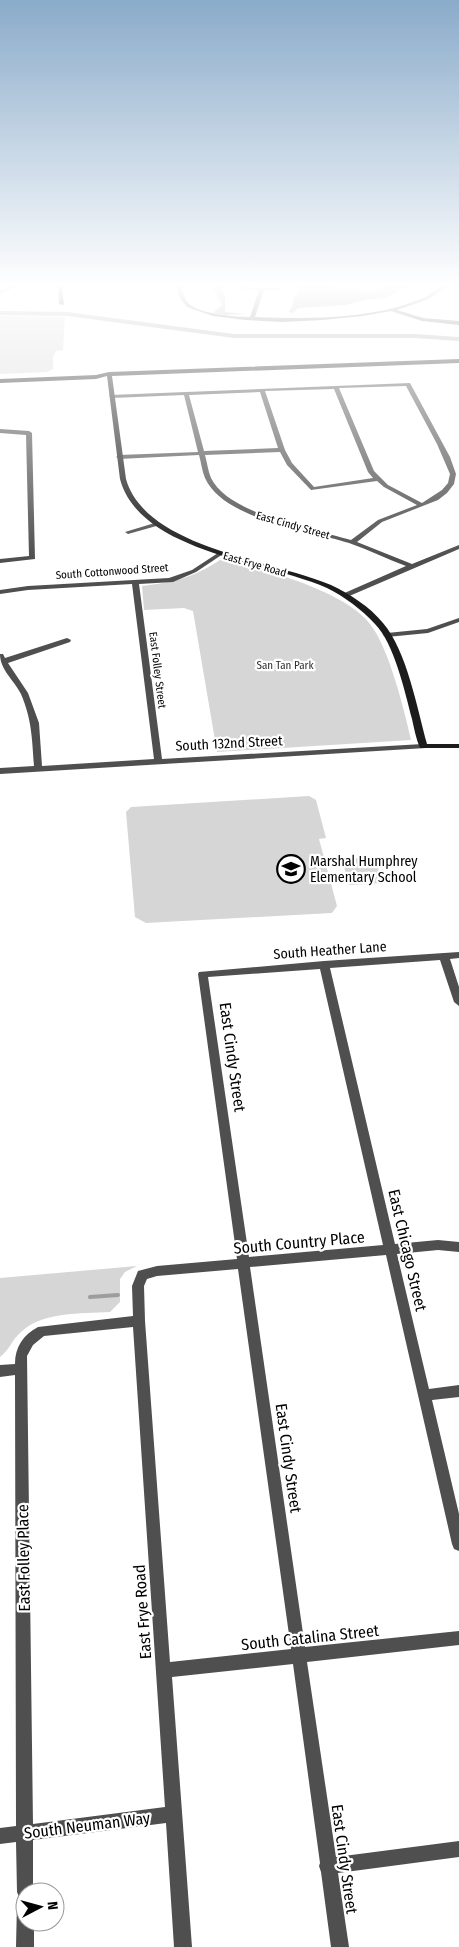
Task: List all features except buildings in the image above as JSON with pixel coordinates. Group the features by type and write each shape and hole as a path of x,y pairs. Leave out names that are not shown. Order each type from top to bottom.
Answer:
{"street":[{"path":"0,381 50,377"},
{"name":"East Frye Road","path":"110,377 123,479 129,495 141,510 158,524 183,539 220,554 309,580 344,595 368,612 387,635 406,685 423,746"},
{"path":"112,396 408,384 453,473 450,484 441,496 379,522 352,542"},
{"path":"336,387 371,472 393,490 422,505"},
{"path":"262,390 282,450 289,464 313,489 377,478"},
{"name":"East Cindy Street","path":"186,393 208,478 217,490 247,511 352,542 414,567"},
{"path":"0,431 29,433 33,558 0,561"},
{"path":"120,457 282,450"},
{"path":"128,532 158,524"},
{"path":"344,595 459,547"},
{"name":"South Cottonwood Street","path":"0,592 28,588 170,580 194,570 220,554"},
{"name":"East Folley Street","path":"135,581 158,761"},
{"path":"387,635 436,629 459,620"},
{"path":"38,769 35,723 24,692 2,659 67,640"},
{"name":"South 132nd Street","path":"0,771 423,746 459,746"},
{"name":"South Heather Lane","path":"203,974 459,955"},
{"path":"444,956 459,1002"},
{"name":"East Chicago Street","path":"324,964 459,1544"},
{"name":"East Cindy Street","path":"203,974 245,1263 327,1866 340,1947"},
{"name":"South Country Place","path":"142,1275 157,1271 438,1245 459,1246"},
{"name":"East Frye Road","path":"142,1275 138,1286 139,1321 183,1947"},
{"name":"East Folley Place","path":"25,1882 21,1356 24,1346 31,1337 42,1331 139,1321"},
{"path":"0,1371 21,1369"},
{"path":"424,1395 459,1391"},
{"name":"South Catalina Street","path":"164,1670 459,1638"},
{"name":"South Neuman Way","path":"0,1836 174,1814"},
{"path":"327,1866 459,1849"},
{"path":"25,1932 25,1947"}],"green space":[{"name":"San Tan Park","path":"220,560 257,568 301,582 342,601 358,612 370,624 383,648 395,679 411,740 217,752 193,611 184,608 144,610 142,586 164,583 192,575"},
{"path":"309,796 316,800 326,838 319,839 337,906 332,913 146,923 135,917 126,812 131,807"},
{"path":"375,857 382,883 349,885 342,859"},
{"path":"137,1266 125,1272 120,1279 120,1302 110,1312 62,1315 39,1321 20,1333 0,1357 0,1278"}],"waterway":[{"path":"90,1297 118,1295"}],"place":[{"name":"Marshal Humphrey Elementary School","path":"291,869"}]}
